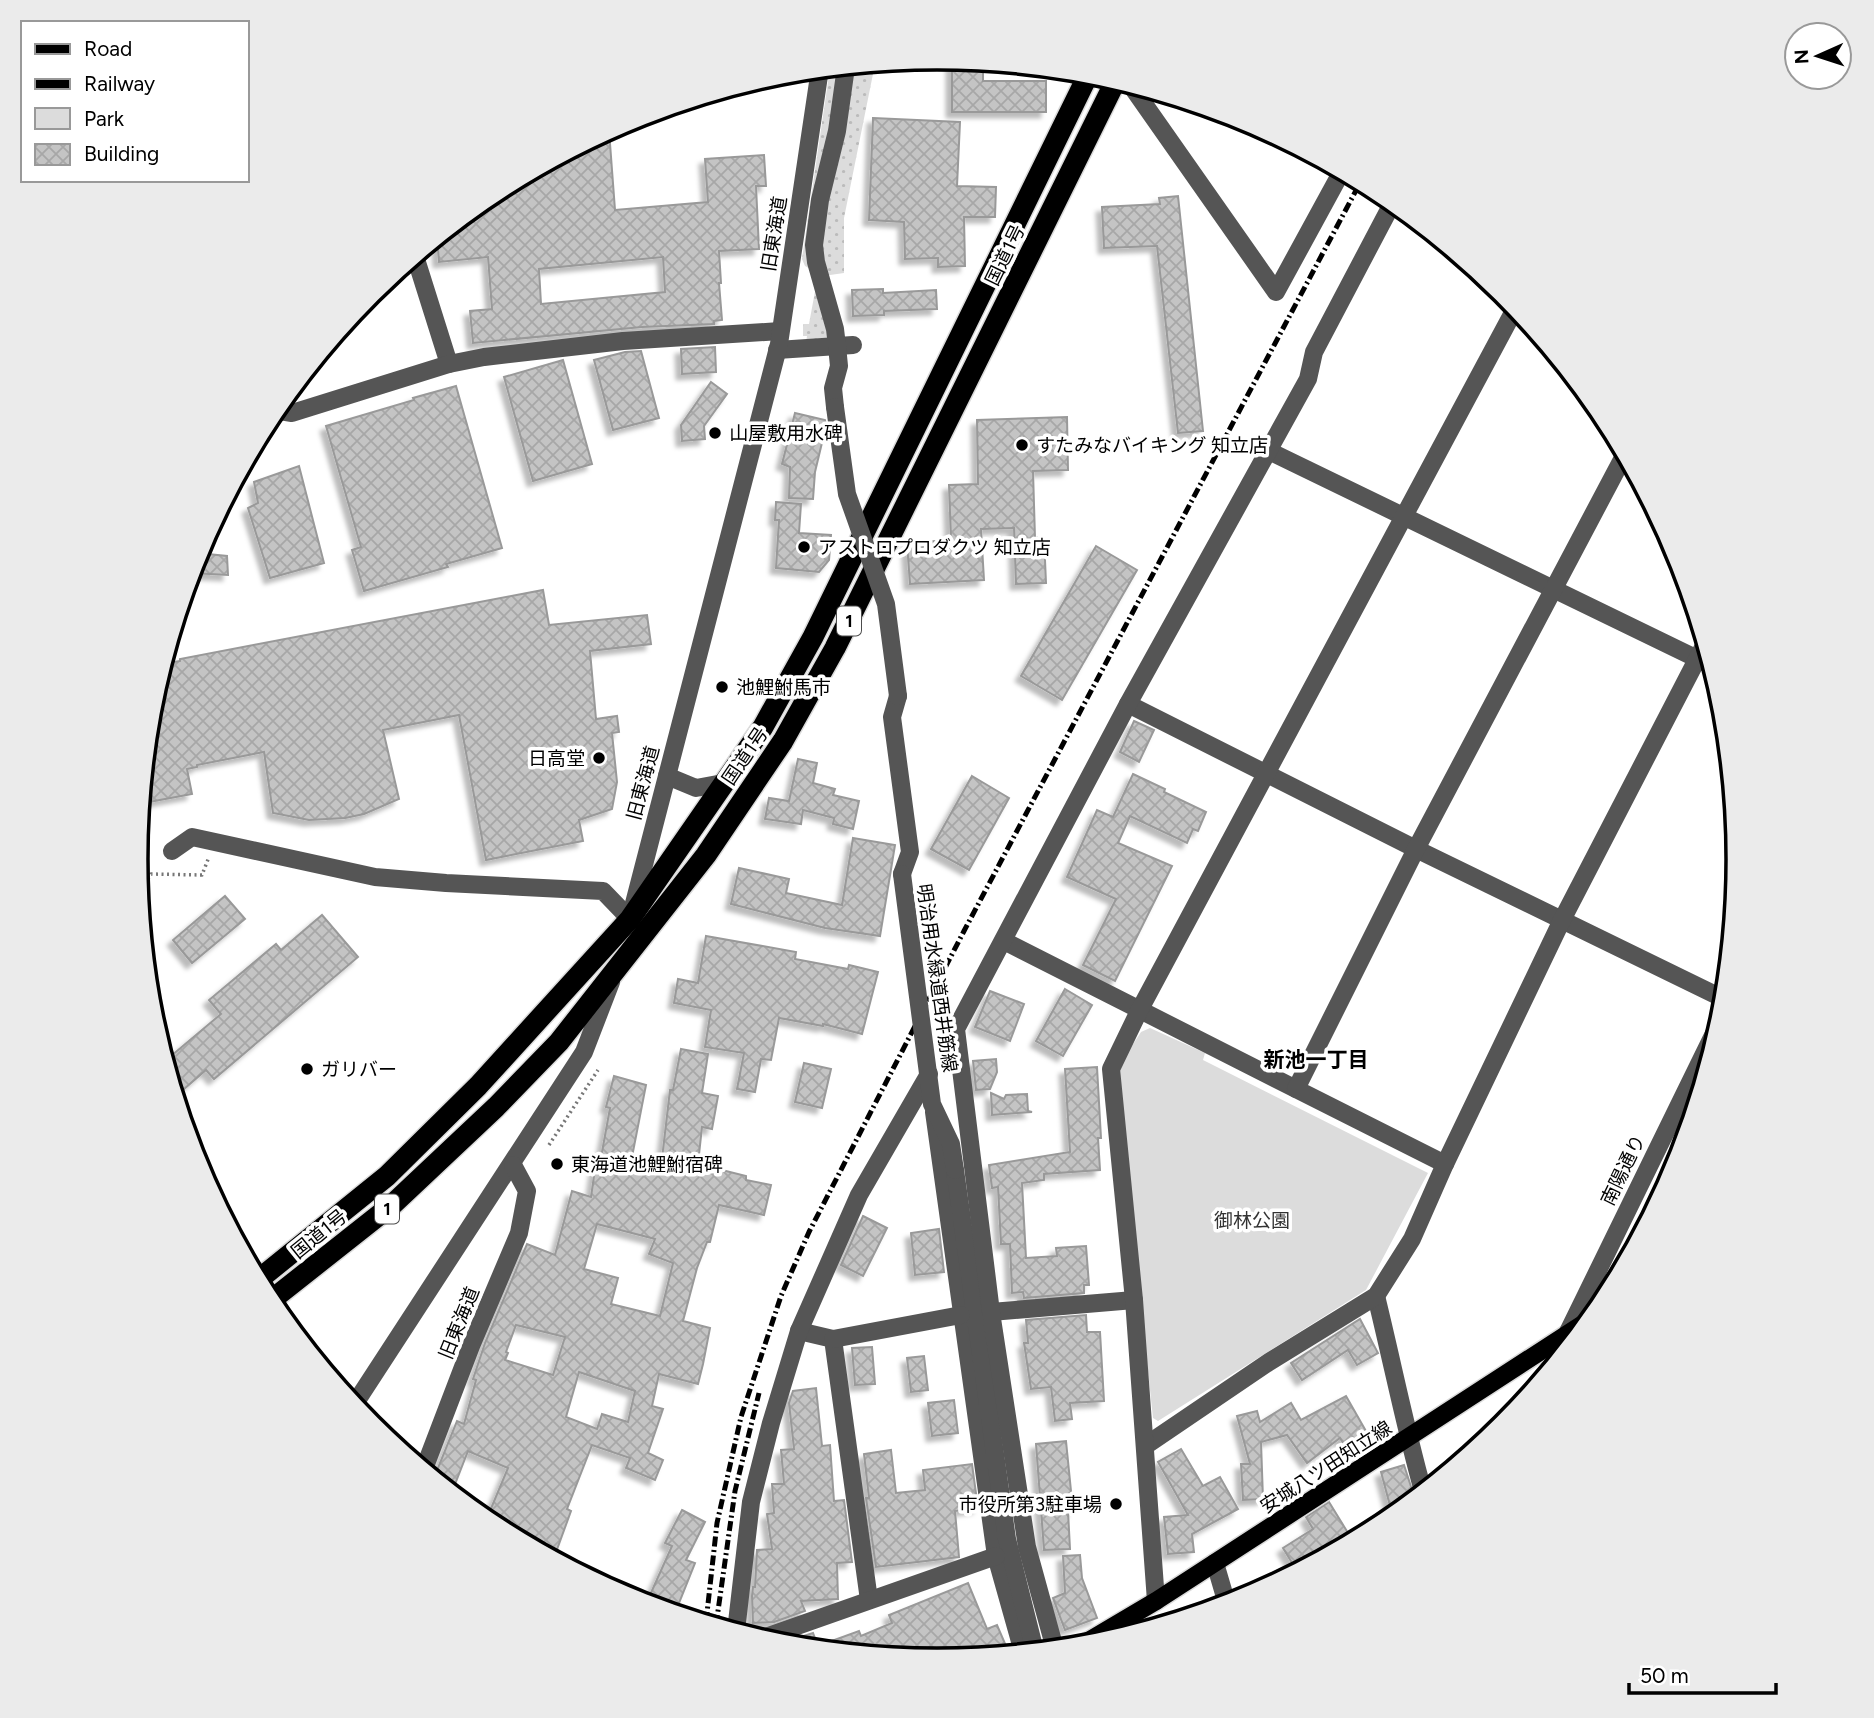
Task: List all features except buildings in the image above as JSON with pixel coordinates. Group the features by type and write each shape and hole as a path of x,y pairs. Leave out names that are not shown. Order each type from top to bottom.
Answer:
{"highway":[{"name":"国道1号","path":"266,1273 387,1176 478,1086 630,919 762,727 813,637 1085,84"},
{"name":"国道1号","path":"279,1294 393,1204 496,1107 559,1042 713,843 783,741 835,648 1111,90"}],"main road":[{"name":"安城八ツ田知立線","path":"1109,1629 1558,1345"}],"street":[{"name":"明治用水緑道西井筋線","path":"845,76 837,131 820,200 814,245 816,262 835,329 845,345 833,388 847,494 886,604 898,696 892,717 909,852 902,874 932,1104 951,1144 1007,1539 1033,1642"},
{"name":"旧東海道","path":"427,1460 471,1346 519,1233 527,1191 513,1165 584,1052 615,971 630,919 777,350 818,79"},
{"path":"1139,96 1276,292 1337,179"},
{"path":"1052,1639 1027,1547 991,1312 956,1029 1128,704 1308,379 1314,352 1388,212"},
{"path":"418,265 449,364"},
{"path":"1156,1601 1134,1300 1111,1069 1139,1011 1510,318"},
{"path":"287,412 292,413 449,364 484,357 623,341 780,331"},
{"path":"777,350 845,345"},
{"path":"1269,451 1699,654"},
{"path":"1296,1089 1416,849 1620,464"},
{"path":"1145,1446 1269,1362 1376,1296 1412,1239 1562,920 1701,664"},
{"path":"1128,704 1266,775 1714,994"},
{"path":"667,776 695,788 723,783"},
{"path":"172,851 192,837 375,877 603,891 630,919"},
{"path":"1004,941 1445,1164"},
{"name":"南陽通り","path":"1578,1318 1697,1069"},
{"path":"737,1622 751,1502 799,1331 859,1195 929,1074 996,1556 1020,1643"},
{"path":"360,1396 513,1165"},
{"path":"1376,1296 1420,1482"},
{"path":"991,1312 1134,1300"},
{"path":"799,1331 833,1339 961,1315"},
{"path":"833,1339 869,1600"},
{"path":"779,1632 996,1556"},
{"path":"1215,1563 1224,1594"}],"path":[{"path":"549,1145 598,1070"}],"green space":[{"path":"873,73 844,218 844,273 823,276 805,266 802,259 829,78"},
{"path":"816,286 831,339 806,342 803,324 809,324"},
{"name":"御林公園","path":"1150,1028 1205,1053 1203,1060 1428,1173 1366,1290 1158,1421 1153,1418 1116,1070 1141,1032"}],"railway":[{"path":"707,1613 717,1523 741,1417 781,1296 809,1232 964,931 1356,191"},
{"path":"717,1616 735,1491 759,1393"}],"place":[{"name":"山屋敷用水碑","path":"715,433"},
{"name":"すたみなバイキング 知立店","path":"1022,445"},
{"name":"アストロプロダクツ 知立店","path":"804,547"},
{"name":"池鯉鮒馬市","path":"722,687"},
{"name":"日高堂","path":"599,758"},
{"name":"ガリバー","path":"307,1069"},
{"name":"東海道池鯉鮒宿碑","path":"557,1164"},
{"name":"市役所第3駐車場","path":"1116,1504"}],"district":[{"name":"新池一丁目","path":"1316,1059"}]}
